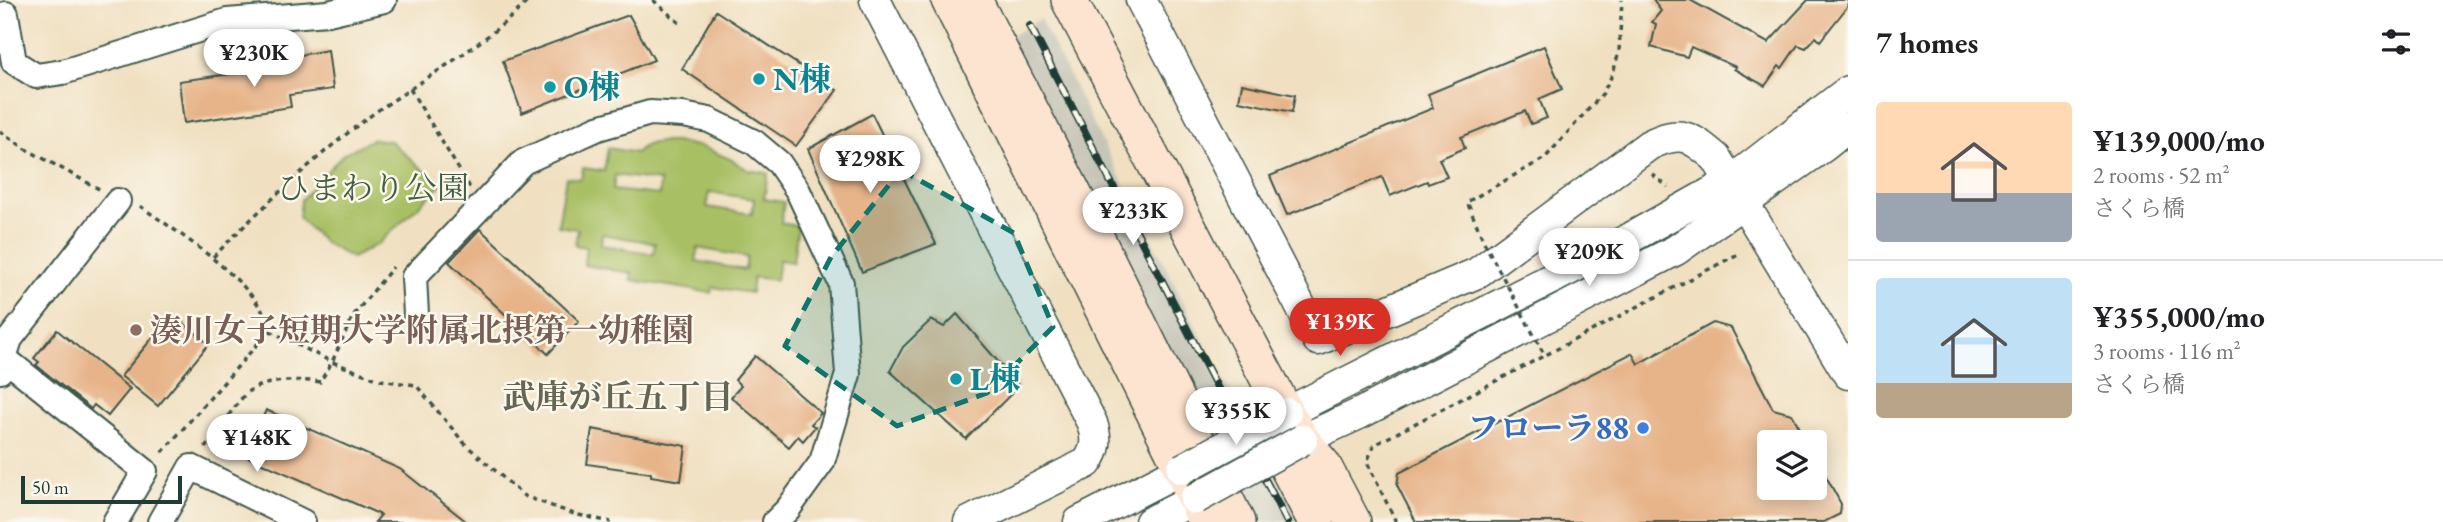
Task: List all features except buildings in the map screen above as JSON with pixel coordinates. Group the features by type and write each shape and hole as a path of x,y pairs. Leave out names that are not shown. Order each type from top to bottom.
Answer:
{"main road":[{"path":"949,0 1194,497"},
{"path":"974,0 1093,231 1237,522"},
{"path":"1042,0 1316,522"},
{"path":"1069,0 1294,427 1323,465 1353,522"}],"street":[{"path":"9,8 14,62 36,76 63,72 227,21 328,13 384,0"},
{"path":"875,0 1092,423 1097,438 1094,453 1087,463 970,522"},
{"path":"1140,0 1318,340 1477,273 1648,145 1668,136 1683,136 1716,158 1848,374"},
{"path":"1294,427 1361,413 1676,250 1848,91"},
{"path":"416,315 414,277 523,162 598,128 650,113 709,120 754,142 779,163 798,191 841,283 848,374 822,462 788,509 775,522"},
{"path":"1150,522 1194,497 1294,427 1690,205 1736,193 1823,147 1848,127"},
{"path":"115,522 145,471 2,365 10,339 118,201"},
{"path":"160,522 191,467 303,522"},
{"path":"1079,522 1194,497"}],"path":[{"path":"214,257 318,156 464,53 528,0"},
{"path":"653,0 682,26"},
{"path":"1545,356 1484,242 1467,202 1545,158 1603,93 1613,73 1619,51 1622,0"},
{"path":"410,89 469,186 460,195"},
{"path":"0,131 26,149 118,201 138,204 214,257 257,302 268,319 269,331 145,471"},
{"path":"1632,158 1690,205"},
{"path":"1396,522 1367,462 1374,446 1740,253"},
{"path":"191,467 249,390 278,382 320,382 353,316 398,261"},
{"path":"269,331 332,362 380,380 416,385 464,444 524,496 574,514 611,522"}],"highlighted area":[{"path":"901,170 1014,233 1053,327 987,393 897,426 785,346 831,257"}],"shaded area":[{"path":"1040,19 1214,362 1302,522 1251,522 1009,37"}],"green space":[{"name":"ひまわり公園","path":"373,139 390,141 441,185 378,244 352,258 325,243 299,218 301,200 343,154"},
{"path":"675,142 702,147 748,170 768,173 764,199 784,202 781,223 798,226 793,262 779,260 776,280 753,277 751,293 713,287 711,293 631,280 632,273 584,265 586,247 575,245 578,229 558,226 566,177 581,179 583,168 604,171 608,148 636,153 649,144","holes":["615,175 660,181 659,195 613,190","709,192 754,199 752,214 707,207","602,234 655,243 654,254 601,245","698,248 747,257 745,270 696,261"]}],"railway":[{"path":"1030,26 1287,522"}],"place":[{"name":"N棟","path":"759,79"},
{"name":"O棟","path":"550,87"},
{"name":"湊川女子短期大学附属北摂第一幼稚園","path":"136,330"},
{"name":"L棟","path":"956,379"},
{"name":"フローラ88","path":"1643,428"}],"district":[{"name":"武庫が丘五丁目","path":"618,396"}]}
